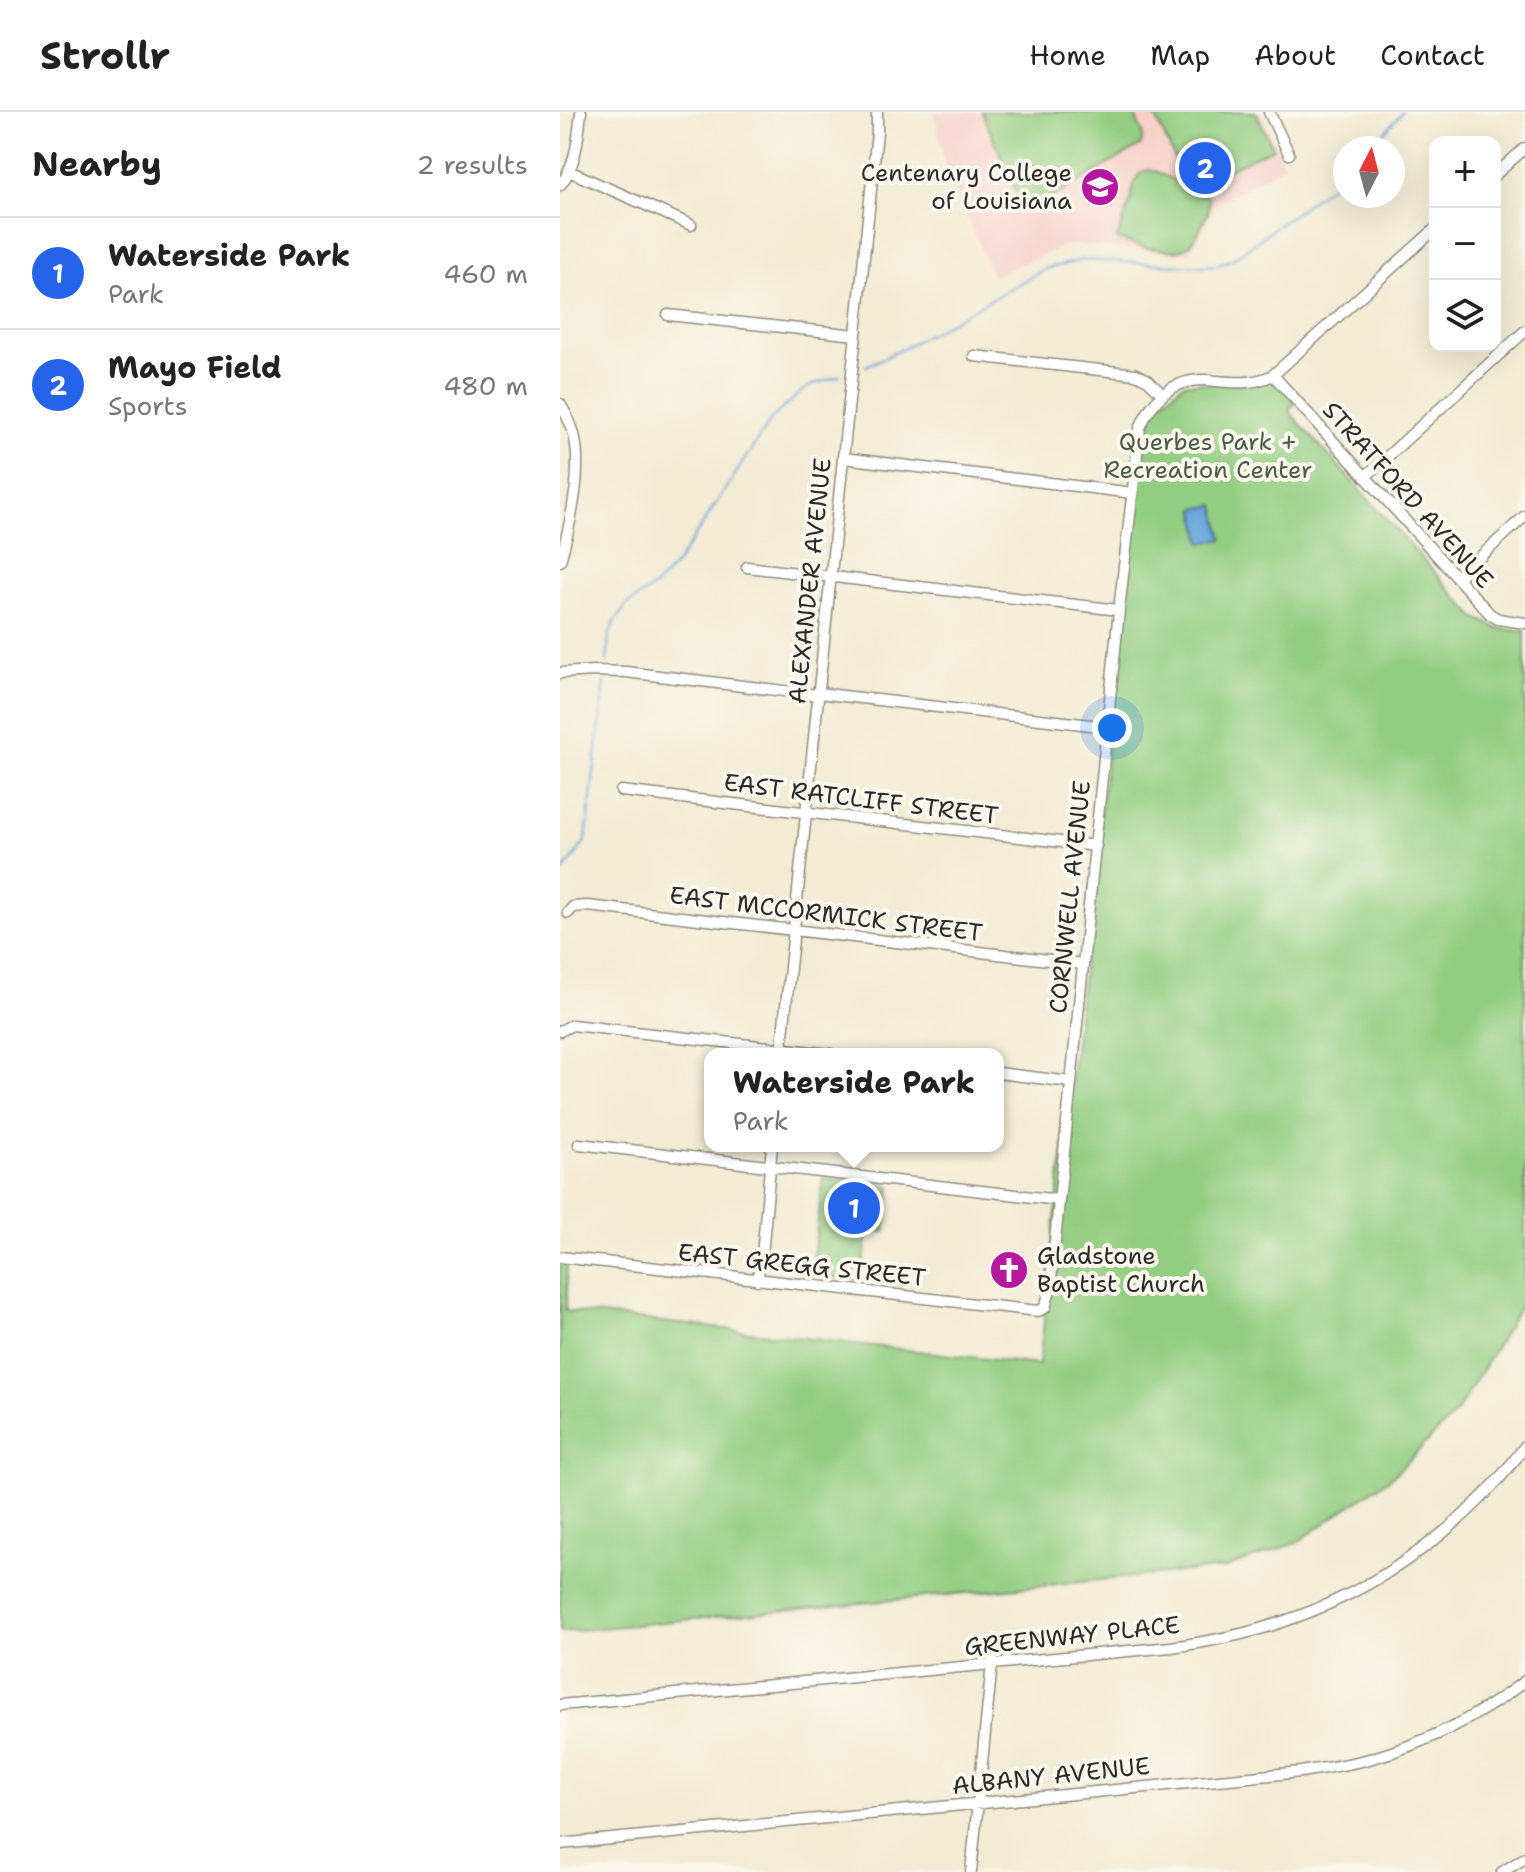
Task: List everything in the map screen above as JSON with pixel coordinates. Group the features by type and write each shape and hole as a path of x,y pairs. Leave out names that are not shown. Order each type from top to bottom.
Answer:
{"street":[{"path":"560,185 576,151 581,112"},
{"name":"ALEXANDER AVENUE","path":"781,1048 877,112"},
{"path":"1269,112 1289,154"},
{"path":"1501,170 1525,148"},
{"path":"569,171 691,225"},
{"path":"974,356 1136,374 1148,380 1162,394 1198,381 1244,383 1262,380 1273,375 1429,234"},
{"path":"668,315 856,335"},
{"path":"1365,477 1525,331"},
{"name":"STRATFORD AVENUE","path":"1273,375 1494,617 1525,623"},
{"name":"CORNWELL AVENUE","path":"1040,1311 1048,1300 1140,428 1148,410 1162,394"},
{"path":"560,561 573,507 577,467 572,426 561,406"},
{"path":"843,458 1133,493"},
{"path":"1457,578 1525,516"},
{"path":"747,567 1119,610"},
{"path":"560,673 626,672 1108,727"},
{"name":"EAST RATCLIFF STREET","path":"621,791 1096,846"},
{"name":"EAST MCCORMICK STREET","path":"568,913 573,907 588,906 1083,964"},
{"path":"562,1029 572,1025 757,1048"},
{"path":"1004,1074 1071,1082"},
{"path":"579,1144 1059,1200"},
{"path":"757,1280 771,1152"},
{"name":"EAST GREGG STREET","path":"560,1257 1040,1311"},
{"name":"GREENWAY PLACE","path":"560,1705 992,1659 1203,1642 1241,1634 1297,1617 1365,1585 1419,1550 1489,1490 1525,1446"},
{"path":"971,1872 992,1659"},
{"name":"ALBANY AVENUE","path":"560,1844 1301,1772 1366,1760 1404,1749 1473,1716 1525,1681"},
{"path":"1502,1872 1525,1858"}],"shaded area":[{"name":"Centenary College of Louisiana","path":"934,112 1260,112 1284,165 1215,205 1189,254 1069,244 993,276 946,169"}],"green space":[{"path":"982,112 1133,112 1143,134 1141,145 1046,201 1032,201 1025,199 1015,189"},
{"path":"1153,112 1256,112 1273,148 1189,188 1209,197 1208,212 1190,245 1177,251 1147,248 1117,239 1140,173 1150,169 1188,187"},
{"name":"Querbes Park + Recreation Center","path":"1273,375 1297,402 1289,409 1293,416 1475,617 1499,629 1525,631 1525,1298 1457,1412 1392,1477 1296,1543 1226,1568 560,1632 560,1261 567,1262 566,1311 1039,1365 1145,416 1184,383 1235,383"},
{"path":"823,1178 891,1186 885,1232 868,1230 862,1281 811,1275"}],"water":[{"path":"1215,505 1223,539 1202,543 1195,509"}],"waterway":[{"path":"1381,136 1402,112"},
{"path":"866,366 1045,269 1082,260 1202,266 1233,259 1333,184"},
{"path":"607,661 609,636 615,621 627,605 654,587 677,563 772,418 802,391 840,376"},
{"path":"560,876 586,840 605,683"}],"place":[{"name":"Mayo Field","path":"1205,168"},
{"name":"Centenary College of Louisiana","path":"1100,187"},
{"name":"Waterside Park","path":"854,1208"},
{"name":"Gladstone Baptist Church","path":"1009,1270"}]}
